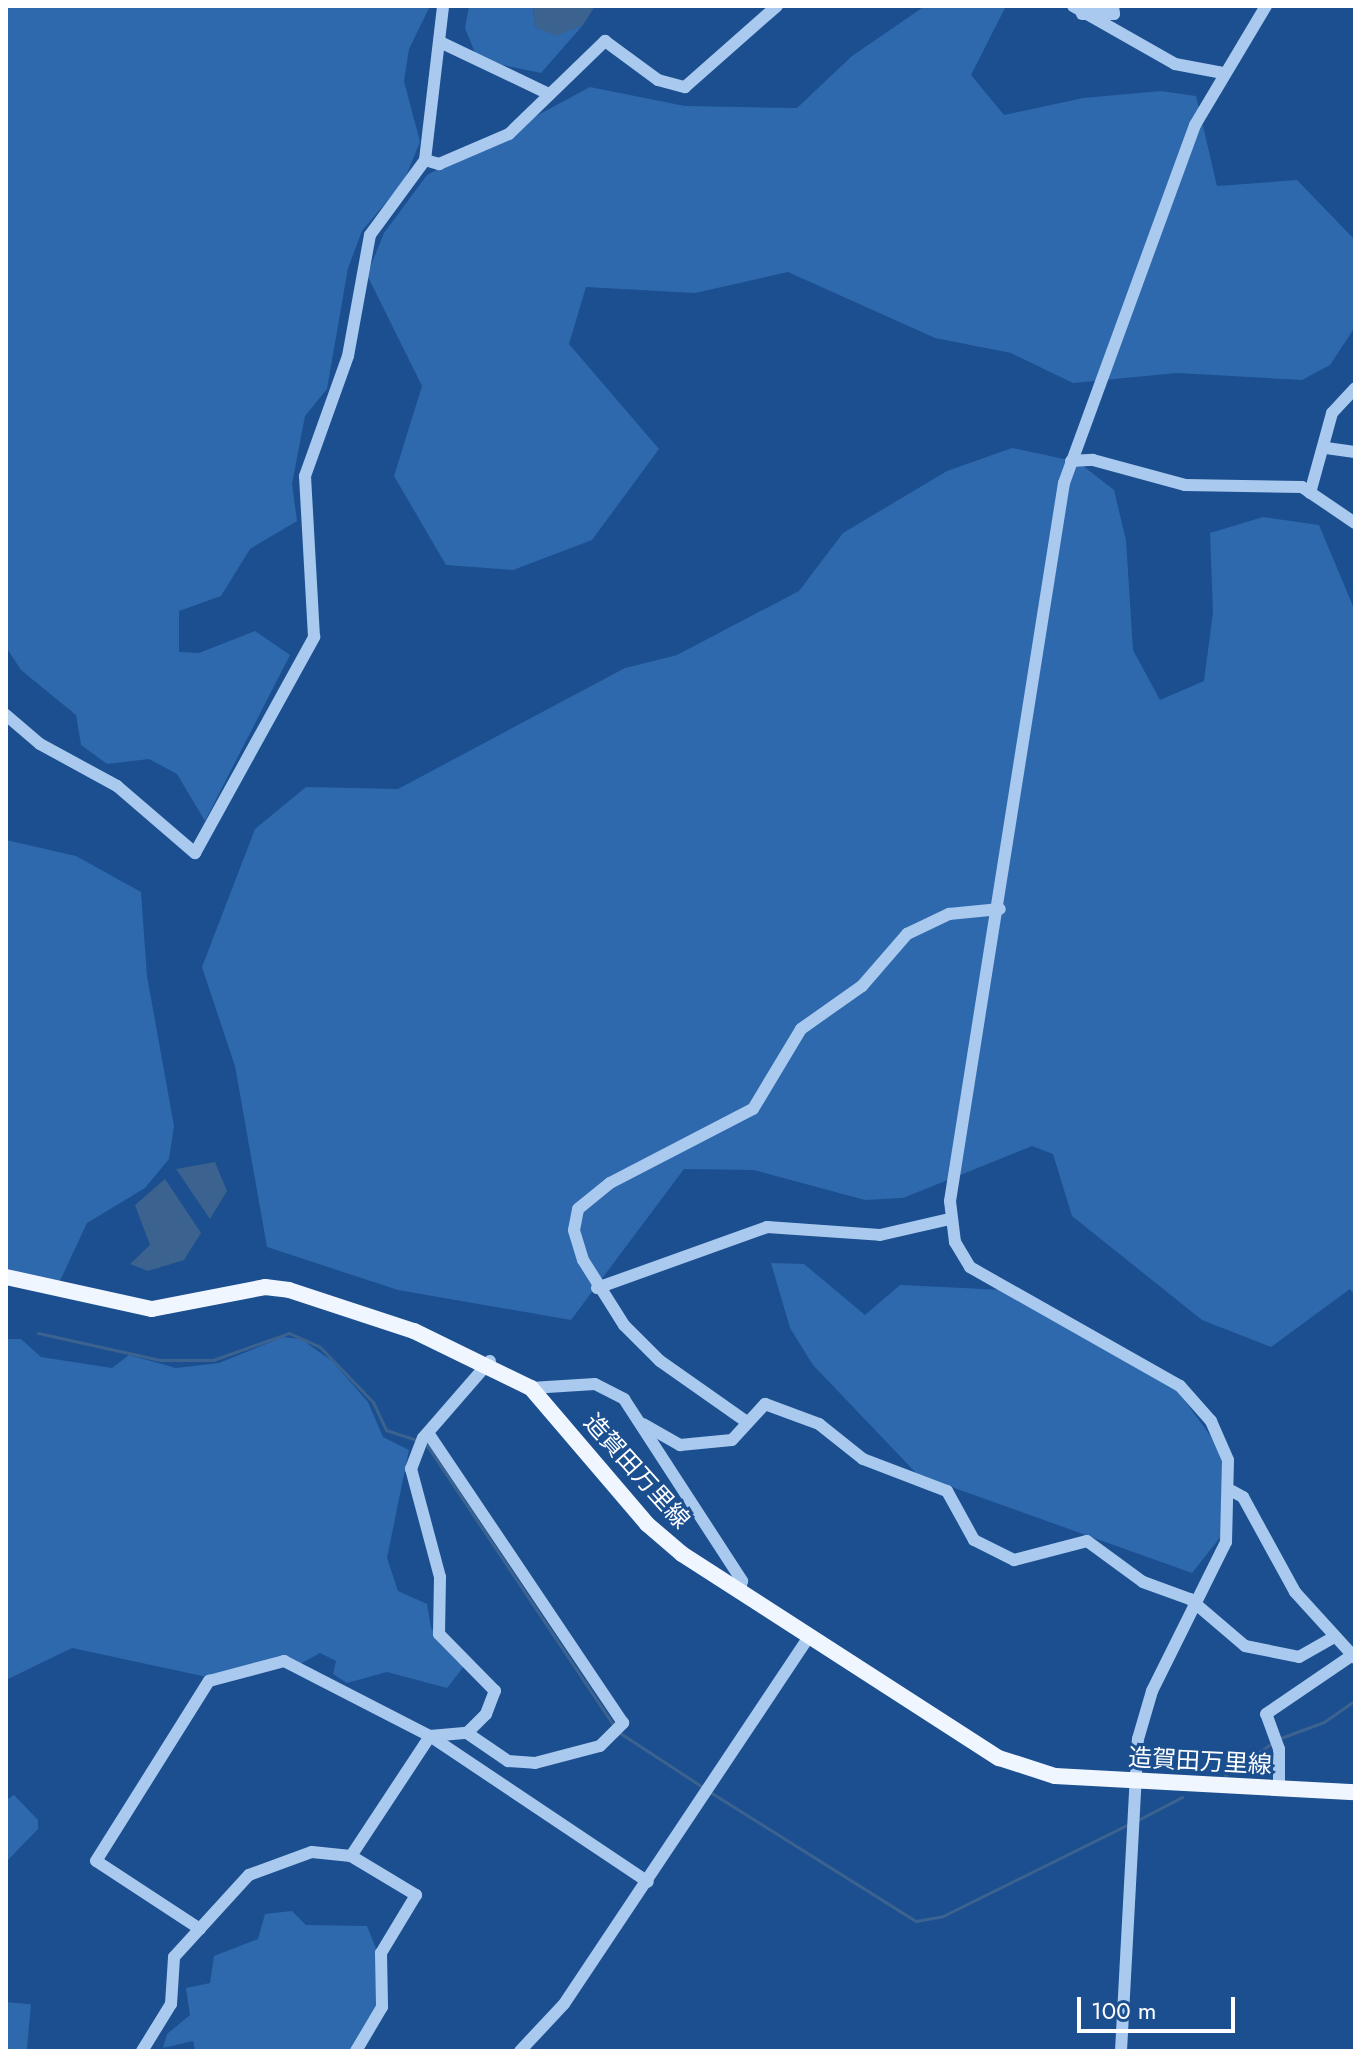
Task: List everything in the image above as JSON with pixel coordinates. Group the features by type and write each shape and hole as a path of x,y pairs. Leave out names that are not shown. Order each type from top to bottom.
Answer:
{"main road":[{"name":"造賀田万里線","path":"6,1277 152,1309 265,1287 289,1290 490,1361 531,1388 647,1524 739,1593 999,1758 1055,1776 1355,1792"}],"street":[{"path":"6,715 40,744 117,786 195,853 314,637 305,476 348,356 370,235 425,160 443,6"},
{"path":"425,160 439,164 509,134 605,41 658,80 685,87 777,6"},
{"path":"1077,10 1114,14 1113,6"},
{"path":"1121,2051 1135,1782 1143,1718 1226,1542 1232,1491 1223,1446 1189,1394 981,1277 961,1255 950,1219 1071,461 1165,200 1223,73 1266,6"},
{"path":"1077,10 1175,64 1223,73"},
{"path":"440,42 549,94"},
{"path":"1310,493 1326,448 1332,413 1355,388"},
{"path":"1326,448 1355,452"},
{"path":"1071,461 1093,460 1185,485 1246,482 1310,493 1355,523"},
{"path":"744,1420 660,1361 597,1288 574,1230 578,1209 590,1197 753,1109 801,1029 862,986 907,934 949,914 1000,909"},
{"path":"597,1288 767,1227 880,1235 950,1219"},
{"path":"467,1733 486,1714 495,1691 439,1634 440,1577 411,1480 428,1433 490,1361"},
{"path":"531,1388 539,1382 612,1389 643,1424 742,1581 739,1593"},
{"path":"643,1424 689,1445 732,1440 744,1420 765,1404 819,1424 863,1459 918,1475 947,1491 974,1540 1003,1556 1024,1562 1087,1541 1143,1582 1197,1604 1263,1653 1299,1657 1334,1637"},
{"path":"428,1433 623,1723 600,1746 535,1763 508,1761 467,1733 430,1736"},
{"path":"1232,1491 1243,1497 1266,1552 1353,1657 1266,1714 1279,1749 1279,1789"},
{"path":"520,2051 564,2004 809,1636"},
{"path":"200,1929 96,1861 209,1681 284,1661 430,1736 648,1882"},
{"path":"351,1856 430,1736"},
{"path":"142,2051 174,1997 169,1965 200,1929 266,1865 312,1852 351,1856 417,1900 381,1953 382,2007 356,2051"}],"shaded area":[{"path":"6,6 430,6 409,49 404,81 420,142 404,181 362,231 348,268 327,389 305,416 292,484 297,521 250,549 221,596 179,611 179,652 199,653 255,631 290,655 205,821 177,774 149,759 107,764 81,745 76,715 21,670 6,647"},
{"path":"469,6 533,6 535,27 556,35 583,25 541,73 478,60 465,28"},
{"path":"533,6 595,6 583,25 556,36 535,27"},
{"path":"925,6 1006,6 971,75 1004,115 1083,98 1161,91 1196,96 1217,186 1297,180 1355,240 1355,327 1330,365 1302,380 1177,373 1073,383 1011,353 935,338 788,272 695,293 586,287 569,344 659,449 592,540 513,570 446,565 394,476 422,386 367,275 384,233 427,175 590,87 685,106 797,108 852,56"},
{"path":"1012,448 1078,462 1114,490 1126,540 1133,650 1160,700 1204,681 1213,612 1210,533 1263,517 1319,525 1355,611 1355,1296 1350,1289 1271,1347 1202,1320 1072,1216 1053,1154 1032,1146 903,1198 865,1200 754,1170 684,1169 571,1320 398,1290 267,1247 235,1066 202,967 255,829 306,787 398,789 625,668 677,655 799,591 843,533 947,471"},
{"path":"6,840 76,856 141,892 147,976 174,1126 169,1159 145,1188 87,1223 59,1283 6,1273"},
{"path":"215,1162 227,1191 210,1219 176,1169"},
{"path":"165,1179 201,1233 184,1260 148,1271 130,1264 150,1245 135,1205"},
{"path":"771,1263 804,1264 865,1315 900,1285 1004,1290 1169,1379 1228,1460 1230,1525 1192,1573 918,1475 813,1365 790,1328"},
{"path":"283,1337 301,1339 332,1361 368,1402 383,1437 409,1450 387,1558 398,1591 427,1604 431,1628 465,1665 447,1688 387,1672 347,1683 333,1674 336,1661 320,1653 300,1664 207,1677 72,1648 6,1680 6,1339 21,1339 41,1357 112,1368 129,1355 176,1368 219,1363"},
{"path":"14,1795 38,1820 38,1829 6,1862 6,1800"},
{"path":"292,1911 306,1925 367,1926 377,1951 379,2005 354,2051 195,2051 193,2041 163,2048 167,2034 190,2015 186,1988 210,1983 214,1956 258,1939 265,1914"},
{"path":"6,2002 31,2004 27,2051 6,2051"}],"waterway":[{"path":"38,1333 160,1360 213,1360 289,1333 320,1347 373,1402 386,1430 419,1441"},
{"path":"426,1444 615,1727"},
{"path":"1278,1739 1324,1722 1355,1700"},
{"path":"620,1733 704,1788"},
{"path":"1225,1775 1272,1743"},
{"path":"710,1792 916,1921 943,1916 1131,1823"},
{"path":"1138,1820 1182,1797"}]}
